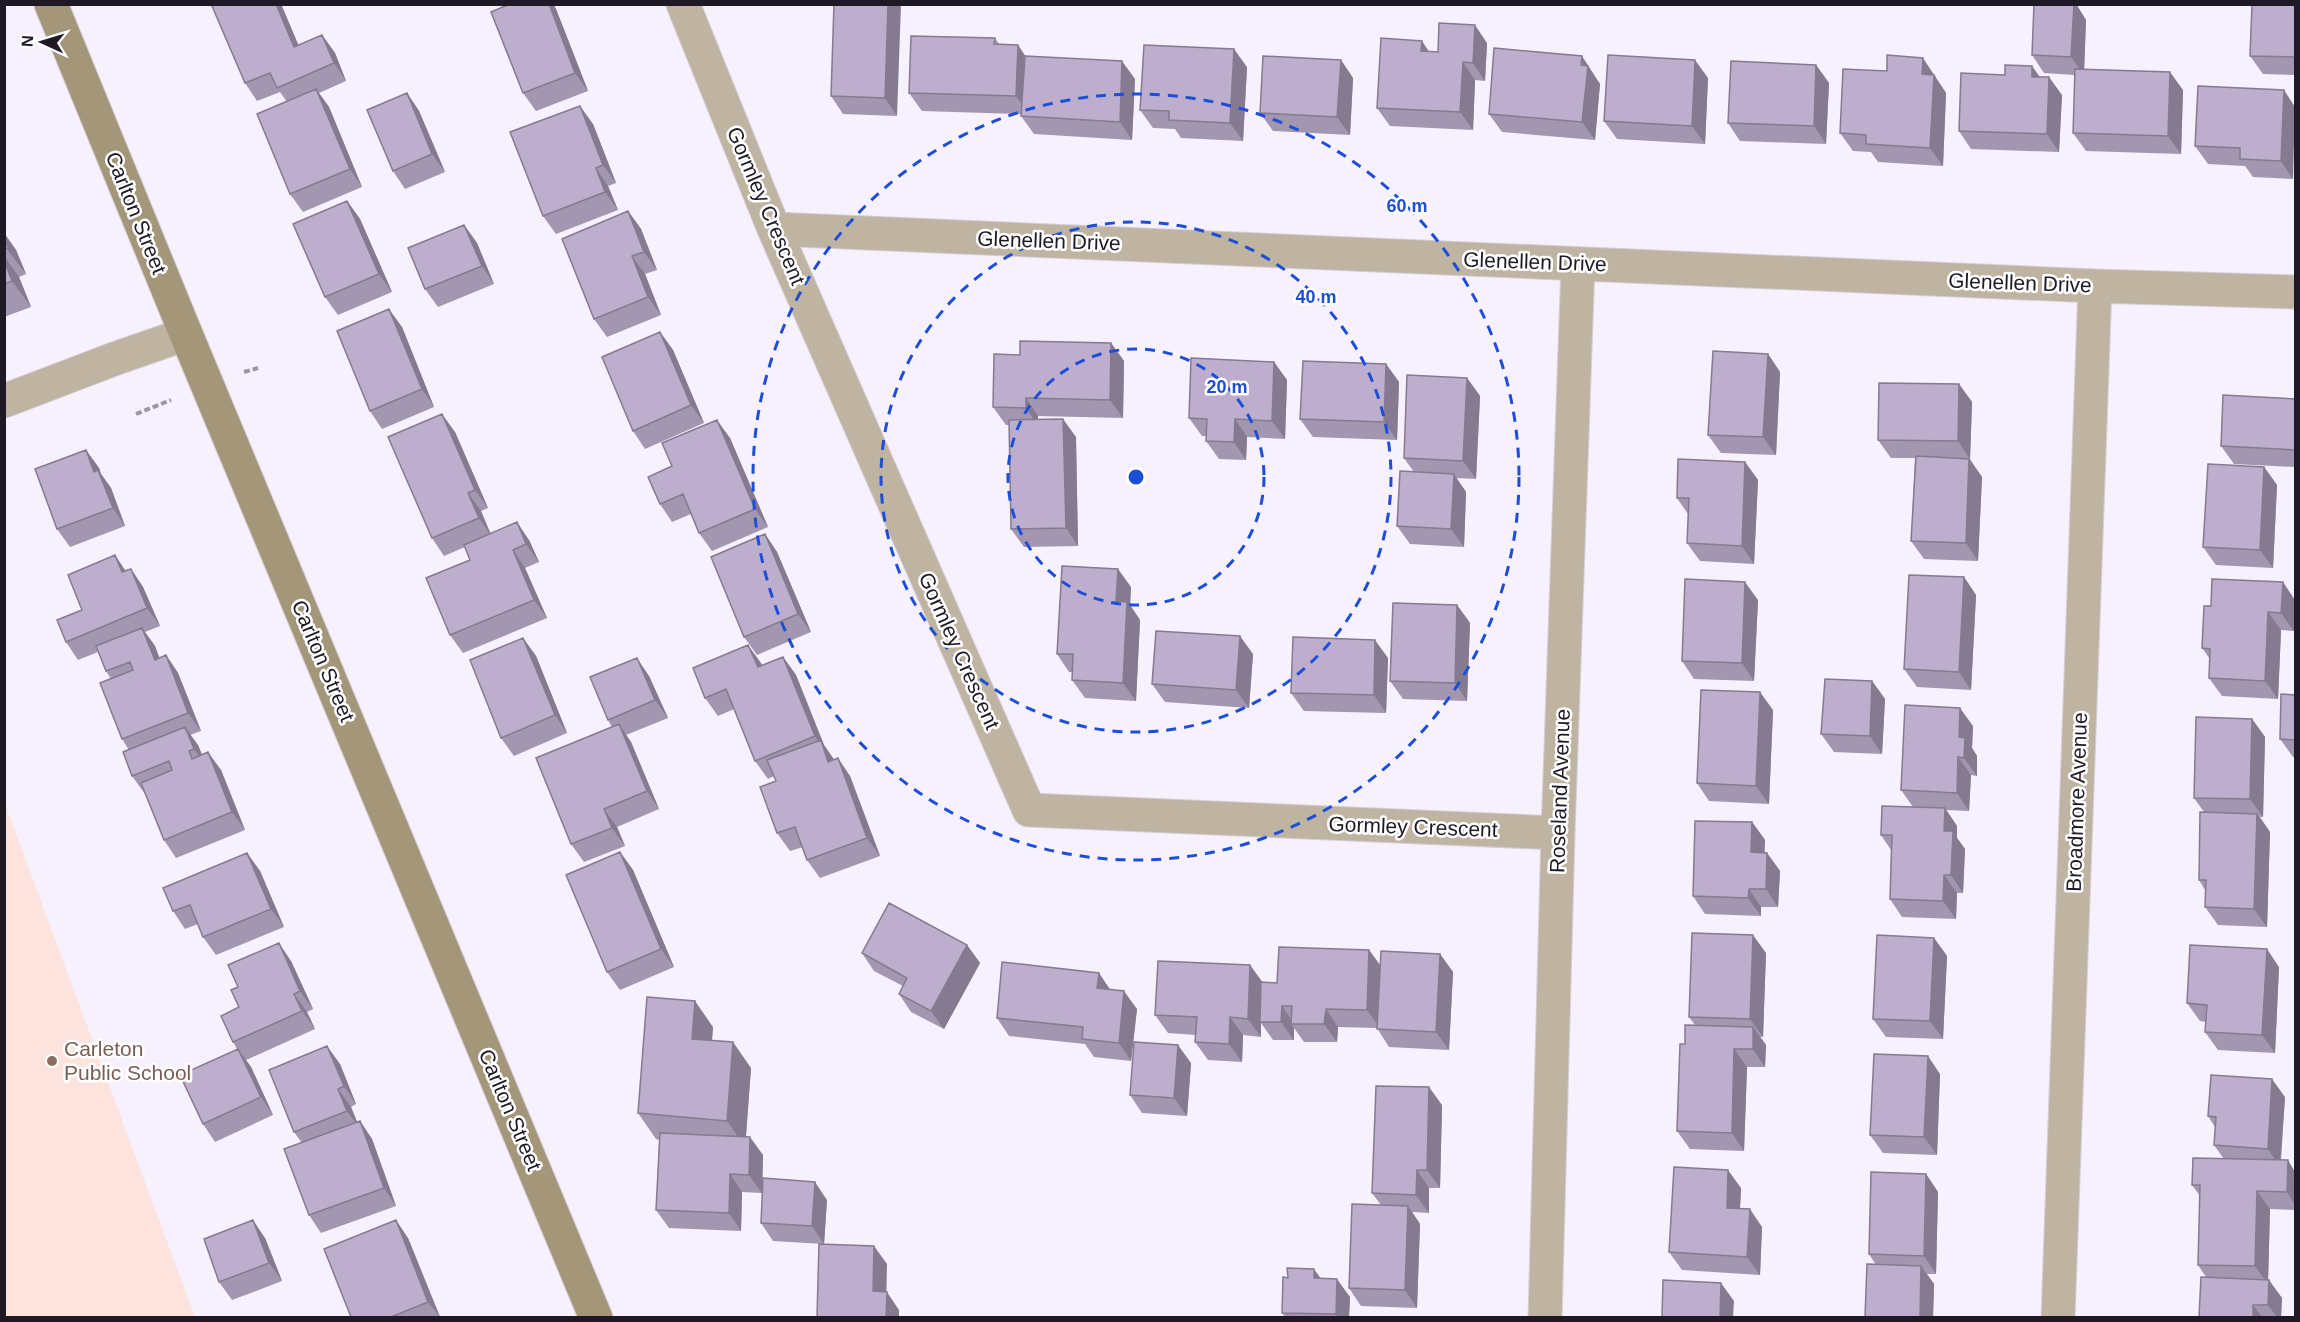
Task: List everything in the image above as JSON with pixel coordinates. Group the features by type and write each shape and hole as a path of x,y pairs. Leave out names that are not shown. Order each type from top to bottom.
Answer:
{"main road":[{"name":"Carlton Street","path":"51,4 186,334 596,1317"}],"street":[{"name":"Gormley Crescent","path":"683,4 774,230 1029,810 1558,833"},
{"name":"Glenellen Drive","path":"774,230 2096,286 2295,292"},
{"name":"Roseland Avenue","path":"1545,1317 1558,833 1578,264"},
{"name":"Broadmore Avenue","path":"2058,1317 2096,286"},
{"path":"4,401 186,334"}],"path":[{"path":"237,375 258,368"},
{"path":"136,414 172,399"}],"shaded area":[{"name":"Carleton Public School","path":"5,804 195,1317 5,1317"}],"building":[{"path":"216,4 276,4 294,47 322,35 334,63 277,88 270,73 245,83 212,6"},
{"path":"510,4 549,4 575,73 523,93 491,12"},
{"path":"834,4 888,4 885,98 831,96"},
{"path":"2034,4 2074,4 2071,57 2032,55"},
{"path":"2252,4 2295,4 2295,57 2250,56"},
{"path":"1439,23 1475,25 1473,63 1463,62 1460,112 1377,108 1381,38 1422,41 1421,51 1438,52"},
{"path":"911,36 995,38 994,44 1018,45 1016,96 909,93"},
{"path":"1144,45 1234,49 1230,123 1169,120 1169,111 1140,110"},
{"path":"1494,48 1582,56 1581,65 1588,66 1582,122 1489,114"},
{"path":"1608,55 1695,60 1692,126 1604,121"},
{"path":"1887,55 1923,58 1922,74 1934,75 1930,148 1866,144 1866,135 1840,133 1843,69 1887,71"},
{"path":"1025,56 1122,61 1120,122 1021,116"},
{"path":"1263,56 1341,60 1337,117 1260,113"},
{"path":"1731,61 1816,65 1814,126 1728,123"},
{"path":"2005,65 2032,66 2032,77 2049,77 2047,134 1959,131 1961,73 2005,75"},
{"path":"2075,69 2170,72 2168,136 2073,133"},
{"path":"2198,86 2284,90 2281,161 2240,159 2240,148 2195,146"},
{"path":"316,89 350,169 290,194 257,114"},
{"path":"407,93 432,154 393,171 367,110"},
{"path":"580,106 603,165 596,168 605,192 543,216 510,132"},
{"path":"347,201 379,274 325,297 293,224"},
{"path":"628,211 644,252 632,256 648,297 594,319 562,239"},
{"path":"464,225 482,266 425,289 408,248"},
{"path":"4,260 12,281 4,284"},
{"path":"389,309 422,389 370,411 337,331"},
{"path":"660,332 691,405 633,431 602,357"},
{"path":"1020,341 1111,343 1110,400 1026,398 1026,408 993,407 994,354 1020,355"},
{"path":"1713,351 1768,354 1763,437 1708,435"},
{"path":"1191,358 1274,362 1272,421 1235,419 1234,442 1206,441 1207,419 1189,418"},
{"path":"1303,361 1386,364 1384,422 1300,419"},
{"path":"1407,375 1467,378 1463,461 1404,458"},
{"path":"1879,383 1959,384 1958,441 1878,440"},
{"path":"2223,395 2295,399 2295,450 2221,446"},
{"path":"442,414 475,490 468,493 479,518 432,538 388,437"},
{"path":"1063,419 1066,528 1011,529 1009,420"},
{"path":"717,420 755,509 699,533 683,494 660,504 648,477 672,466 662,443"},
{"path":"86,450 94,472 98,470 113,508 57,529 35,469"},
{"path":"1916,456 1969,459 1966,543 1911,541"},
{"path":"1678,459 1745,462 1742,546 1687,543 1689,498 1677,498"},
{"path":"2208,464 2264,467 2260,550 2203,547"},
{"path":"1400,471 1454,474 1451,529 1397,526"},
{"path":"517,522 526,544 513,550 534,600 450,635 426,578 470,560 464,545"},
{"path":"765,534 798,614 744,637 711,557"},
{"path":"115,555 122,572 131,569 147,608 66,642 57,620 82,610 68,575"},
{"path":"1062,566 1118,569 1116,601 1127,602 1123,683 1072,680 1073,654 1057,654"},
{"path":"1909,575 1964,577 1959,672 1904,669"},
{"path":"1685,579 1745,582 1742,663 1682,661"},
{"path":"2212,579 2283,582 2281,613 2268,612 2265,681 2209,678 2210,649 2202,648 2204,606 2211,606"},
{"path":"1393,603 1457,605 1455,683 1390,681"},
{"path":"142,628 155,660 166,655 188,713 122,739 100,683 133,670 130,662 106,671 96,646"},
{"path":"1156,631 1240,636 1236,690 1152,684"},
{"path":"1293,637 1375,640 1374,695 1291,693"},
{"path":"523,638 555,715 501,738 470,660"},
{"path":"748,645 758,667 783,657 815,736 755,761 726,689 705,698 693,668"},
{"path":"637,658 655,700 608,720 590,677"},
{"path":"1825,679 1872,681 1870,736 1821,734"},
{"path":"1701,690 1760,692 1756,786 1697,783"},
{"path":"2281,694 2295,695 2295,740 2280,739"},
{"path":"1905,705 1960,708 1959,737 1965,738 1964,758 1958,757 1957,793 1901,790"},
{"path":"2196,717 2252,719 2250,799 2194,798"},
{"path":"619,724 647,791 604,809 612,828 571,844 536,758"},
{"path":"185,727 194,749 189,751 192,759 208,752 232,812 164,840 141,783 172,770 169,761 132,776 123,752"},
{"path":"821,740 828,762 838,758 867,838 807,860 795,827 777,833 760,787 776,781 767,760"},
{"path":"1882,806 1945,808 1944,831 1953,831 1951,875 1944,875 1943,901 1890,899 1892,835 1881,835"},
{"path":"2200,812 2257,814 2254,909 2205,907 2206,880 2199,880"},
{"path":"1695,821 1752,822 1751,852 1767,853 1766,889 1749,889 1748,898 1693,896"},
{"path":"620,852 661,949 607,972 566,875"},
{"path":"247,853 271,909 203,937 190,905 173,911 163,888"},
{"path":"889,903 967,945 931,1011 899,994 907,978 862,953"},
{"path":"1692,933 1753,935 1750,1019 1689,1017"},
{"path":"1877,935 1934,938 1930,1021 1873,1019"},
{"path":"279,943 300,991 294,994 302,1011 233,1042 221,1016 239,1007 231,990 238,987 228,965"},
{"path":"2190,945 2267,949 2262,1035 2205,1032 2207,1005 2187,1003"},
{"path":"1279,947 1369,950 1367,1010 1326,1009 1324,1024 1291,1024 1292,1006 1282,1006 1281,1022 1260,1022 1261,982 1277,983"},
{"path":"1381,951 1440,954 1436,1032 1377,1029"},
{"path":"1158,961 1250,965 1248,1019 1230,1017 1229,1044 1195,1042 1197,1017 1155,1015"},
{"path":"1002,962 1099,973 1097,988 1124,991 1119,1043 1082,1039 1083,1027 997,1018"},
{"path":"647,997 695,1001 692,1039 733,1042 727,1121 638,1113"},
{"path":"1685,1025 1753,1027 1753,1049 1734,1049 1732,1133 1677,1131 1680,1044 1685,1044"},
{"path":"1134,1042 1178,1045 1174,1098 1130,1095"},
{"path":"327,1046 344,1086 338,1089 347,1111 294,1132 269,1070"},
{"path":"238,1049 261,1097 203,1124 180,1075"},
{"path":"1874,1054 1928,1056 1924,1137 1870,1135"},
{"path":"2211,1075 2272,1079 2268,1149 2214,1145 2216,1117 2208,1116"},
{"path":"1376,1086 1429,1087 1427,1170 1417,1170 1416,1195 1372,1193"},
{"path":"360,1121 384,1188 309,1215 284,1149"},
{"path":"660,1133 750,1137 749,1175 730,1174 729,1213 656,1210"},
{"path":"2193,1158 2288,1160 2287,1192 2257,1191 2255,1266 2198,1265 2200,1185 2192,1185"},
{"path":"1674,1167 1728,1170 1727,1208 1750,1209 1747,1257 1669,1252"},
{"path":"1871,1172 1926,1174 1924,1256 1869,1254"},
{"path":"763,1178 815,1182 812,1226 761,1223"},
{"path":"1352,1204 1408,1206 1405,1290 1349,1288"},
{"path":"253,1220 269,1263 219,1282 204,1239"},
{"path":"396,1220 428,1302 391,1317 351,1317 324,1249"},
{"path":"819,1244 874,1246 873,1291 887,1292 886,1317 817,1317"},
{"path":"1867,1264 1921,1266 1920,1317 1865,1317"},
{"path":"1287,1268 1314,1269 1314,1278 1337,1279 1336,1314 1282,1313 1283,1277 1288,1278"},
{"path":"2201,1277 2269,1280 2268,1305 2253,1305 2253,1317 2199,1317"},
{"path":"1663,1280 1721,1283 1720,1317 1662,1317"}],"place":[{"name":"Carleton Public School","path":"52,1061"}]}
